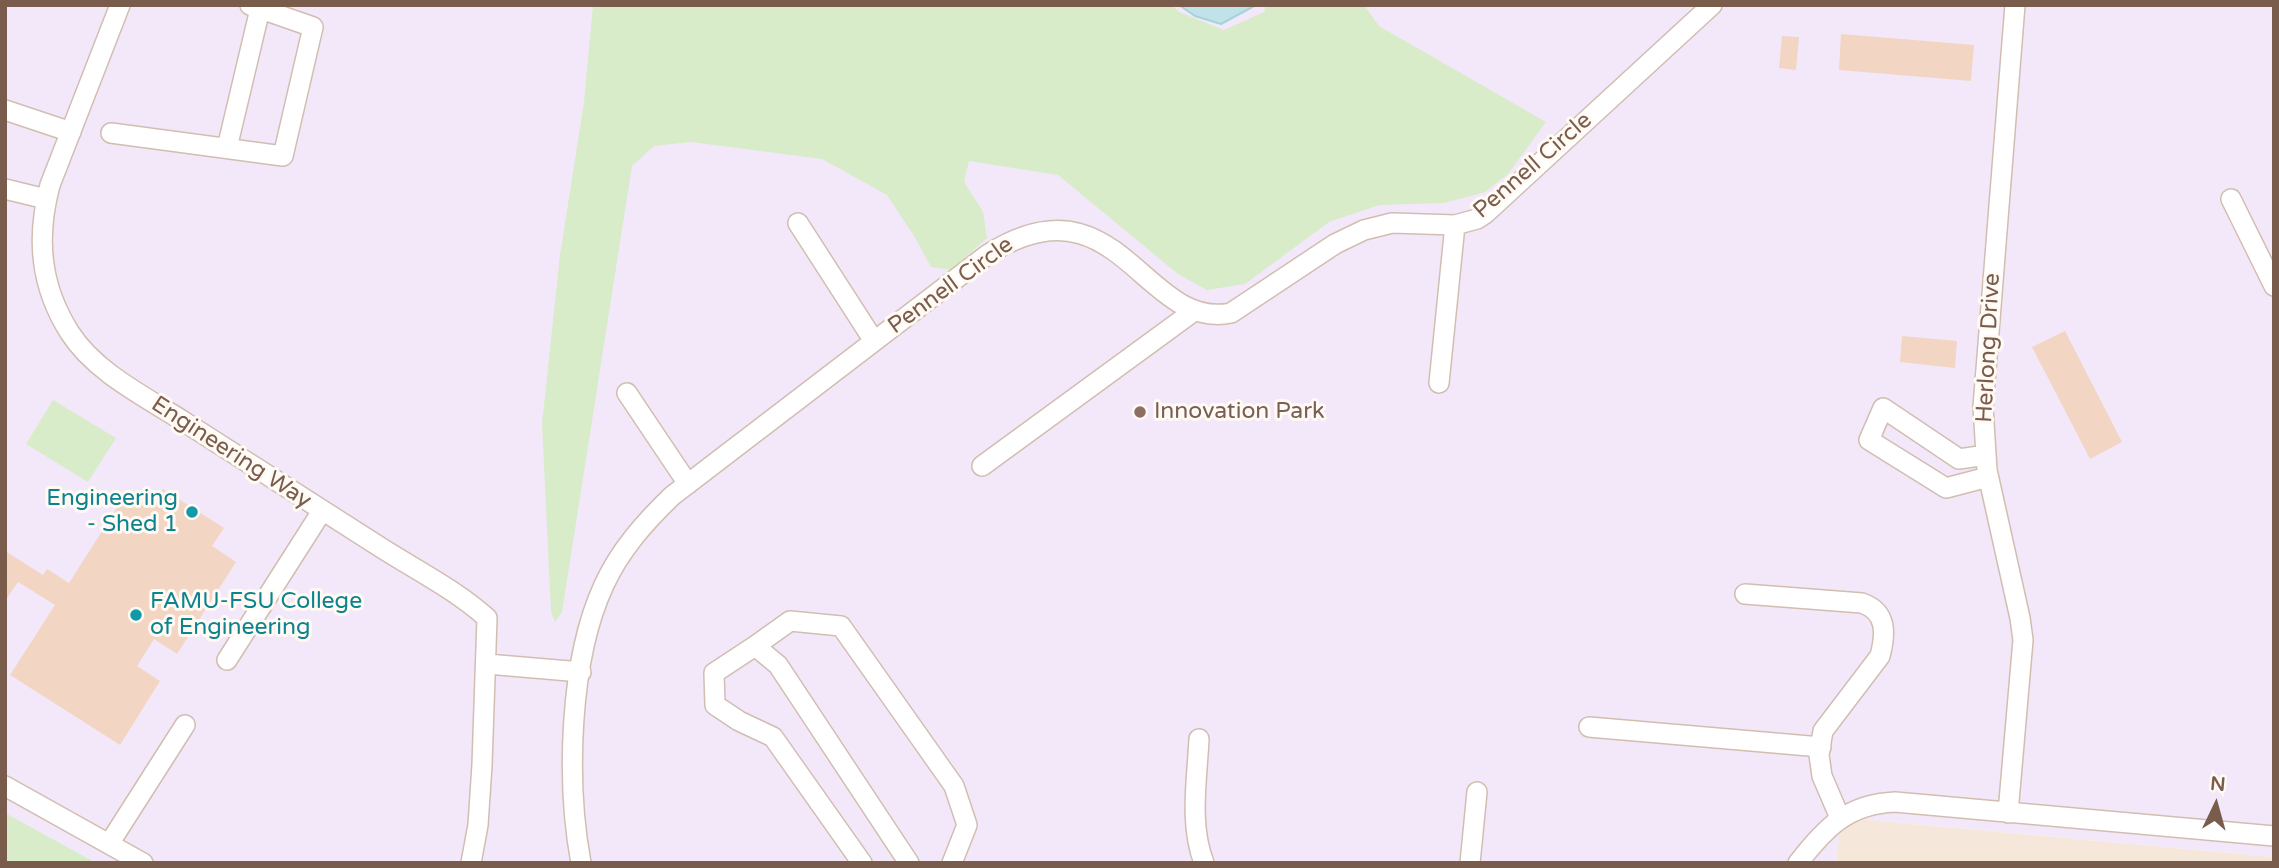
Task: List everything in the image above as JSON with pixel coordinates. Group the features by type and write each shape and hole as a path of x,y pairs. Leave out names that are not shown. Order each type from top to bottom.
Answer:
{"street":[{"name":"Engineering Way","path":"120,5 46,199 41,232 42,259 54,304 71,335 89,355 123,382 487,618 478,825 471,863"},
{"name":"Pennell Circle","path":"581,863 574,821 572,785 573,737 580,672 594,610 619,559 652,516 688,484 987,255 1021,236 1040,232 1077,234 1097,240 1122,255 1172,298 1194,312 1219,316 1231,313 1335,244 1364,230 1392,223 1455,225 1486,213 1712,5"},
{"name":"Herlong Drive","path":"2008,813 2023,640 1988,477 1983,407 2015,5"},
{"path":"111,133 283,156 313,27 255,7 226,148"},
{"path":"7,111 71,132"},
{"path":"5,190 46,199"},
{"path":"2231,200 2274,286"},
{"path":"798,223 874,341"},
{"path":"1439,383 1455,225"},
{"path":"982,466 1194,312"},
{"path":"628,393 688,484"},
{"path":"1986,455 1959,459 1883,408 1869,440 1945,488 1988,477"},
{"path":"227,660 323,512"},
{"path":"1745,594 1862,603 1871,607 1882,620 1884,642 1880,656 1824,731 1819,755 1822,776 1840,818"},
{"path":"862,863 773,737 739,721 715,705 714,673 790,621 841,626 954,786 967,825 952,863"},
{"path":"755,646 778,665 909,863"},
{"path":"487,664 580,672"},
{"path":"109,844 185,725"},
{"path":"1588,727 1821,747"},
{"path":"1199,739 1195,820 1199,850 1204,863"},
{"path":"5,786 143,863"},
{"path":"1470,863 1477,792"},
{"path":"1798,863 1822,833 1840,818 1856,808 1875,803 1895,802 2274,836"}],"shaded area":[{"name":"Innovation Park","path":"5,5 2274,5 2274,857 1858,819 1845,826 1839,835 1836,863 5,863"},
{"path":"1858,819 2274,857 2274,863 1836,863 1839,835 1845,826"}],"green space":[{"path":"593,5 1172,5 1179,12 1224,30 1264,12 1266,5 1364,5 1379,26 1546,122 1508,174 1485,192 1444,203 1379,205 1329,222 1245,284 1207,290 1178,274 1058,175 969,161 964,182 983,212 987,238 951,270 931,267 887,195 822,159 691,142 654,146 632,166 562,612 555,622 551,611 542,424 560,255 584,102"},
{"path":"53,400 116,438 88,482 26,444"},
{"path":"5,813 96,863 5,863"}],"water":[{"path":"1179,5 1256,5 1221,24 1195,16"}],"building":[{"path":"1841,34 1974,45 1971,81 1839,70"},
{"path":"1782,36 1799,37 1796,70 1779,68"},
{"path":"2065,331 2122,442 2090,459 2032,347"},
{"path":"1902,336 1957,341 1955,368 1900,362"},
{"name":"FAMU-FSU College of Engineering","path":"163,489 224,528 212,546 236,562 177,654 154,639 137,666 160,681 120,745 10,675 55,605 18,582 5,601 5,551 43,575 47,569 69,583 127,492 151,508"}],"place":[{"name":"Innovation Park","path":"1140,412"},
{"name":"Engineering - Shed 1","path":"192,512"},
{"name":"FAMU-FSU College of Engineering","path":"136,615"}]}
